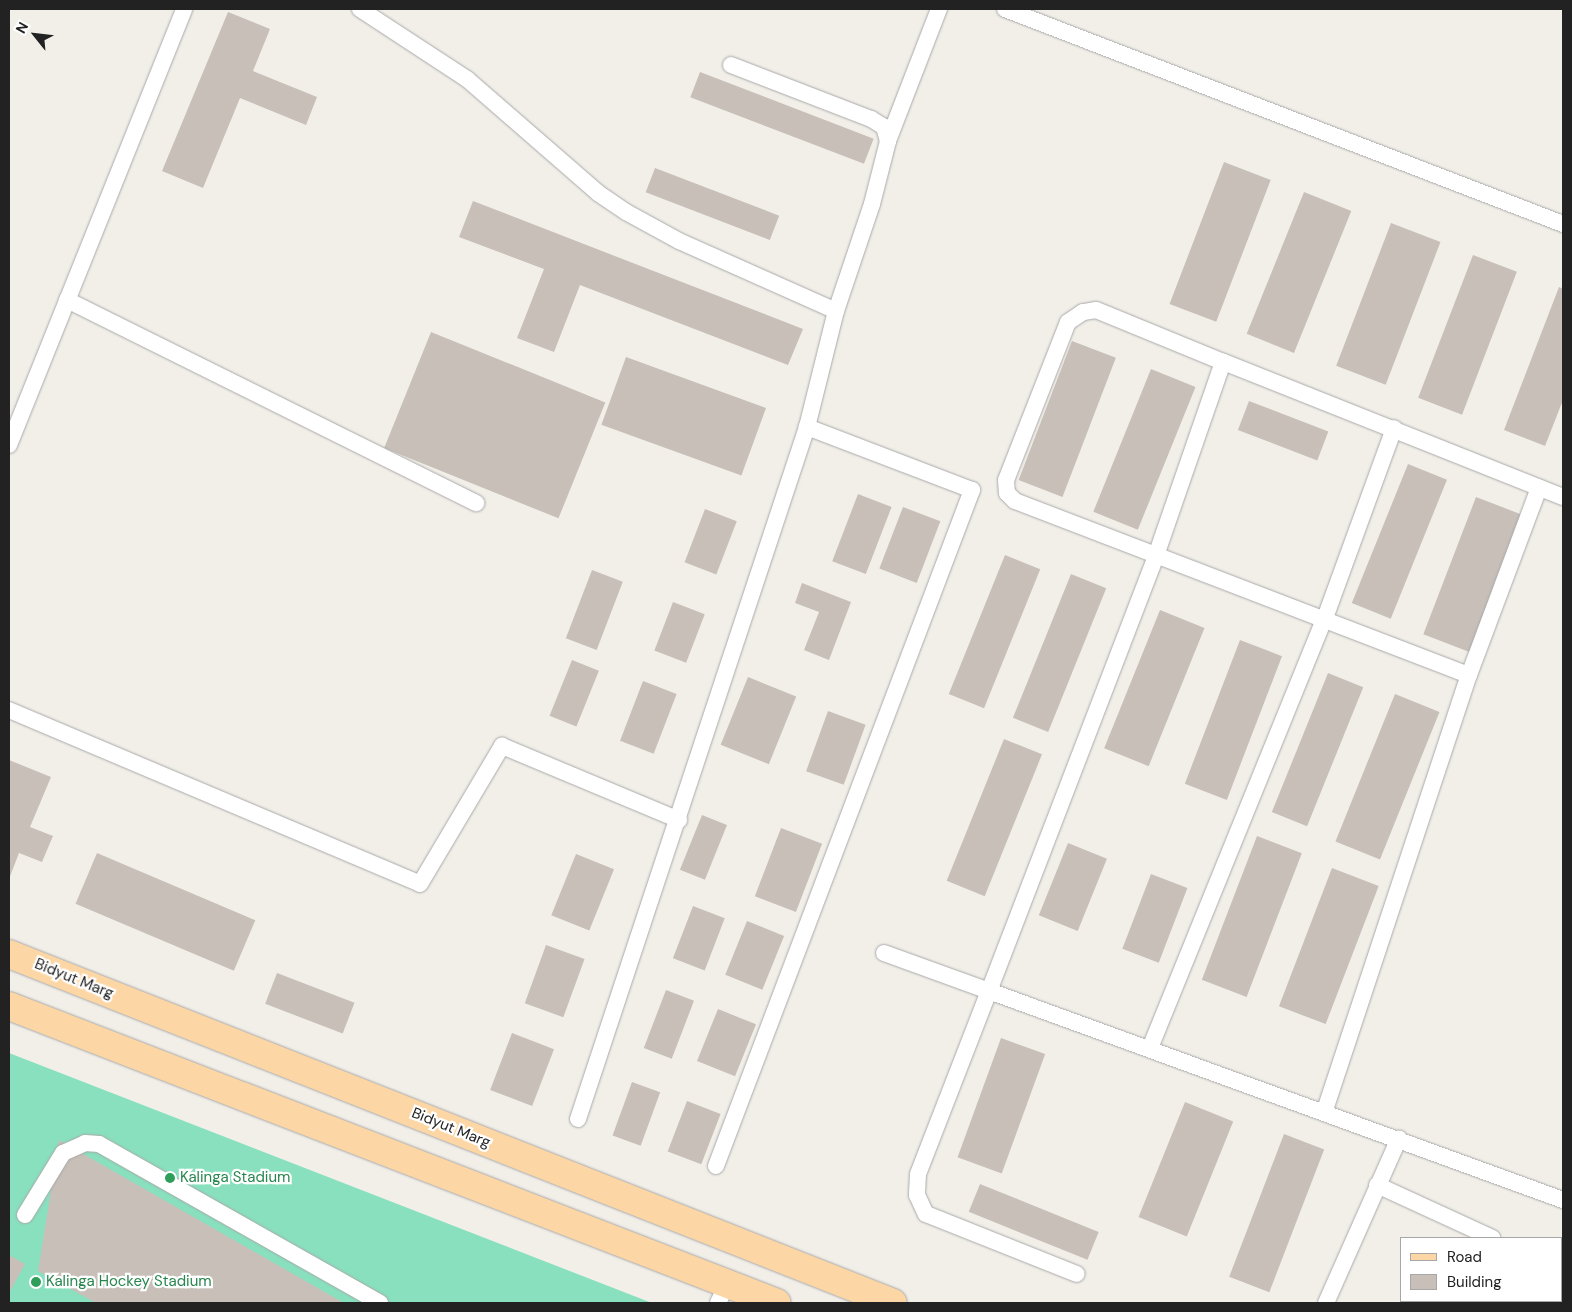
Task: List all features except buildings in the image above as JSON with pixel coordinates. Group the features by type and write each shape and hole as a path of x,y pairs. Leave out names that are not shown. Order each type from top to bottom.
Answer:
{"main road":[{"name":"Bidyut Marg","path":"9,954 893,1303"},
{"path":"9,1006 722,1293 777,1303"}],"lane":[{"path":"9,445 184,9"},
{"path":"360,9 467,80 598,193 626,212 679,241 836,310"},
{"path":"578,1119 679,820 807,427 836,310 872,204 888,141 939,9"},
{"path":"1005,9 1563,224"},
{"path":"731,65 871,119 884,127 888,141"},
{"path":"67,300 476,503"},
{"path":"1469,675 1325,618 1015,502 1007,493 1006,480 1068,322 1082,312 1096,310 1563,497"},
{"path":"1076,1274 926,1214 917,1196 918,1174 1156,556 1223,362"},
{"path":"716,1166 972,490 807,427"},
{"path":"1150,1048 1325,618 1394,428"},
{"path":"1325,1110 1469,675 1539,488"},
{"path":"9,710 420,884 502,746 679,820"},
{"path":"884,953 1325,1110 1563,1200"},
{"path":"1326,1303 1399,1138"},
{"path":"25,1215 62,1153 85,1143 99,1144 380,1303"},
{"path":"1377,1185 1490,1237"}],"green space":[{"name":"Kalinga Stadium","path":"9,1053 652,1303 9,1303"}],"place":[{"name":"Kalinga Stadium","path":"170,1178"},
{"name":"Kalinga Hockey Stadium","path":"36,1282"}]}
